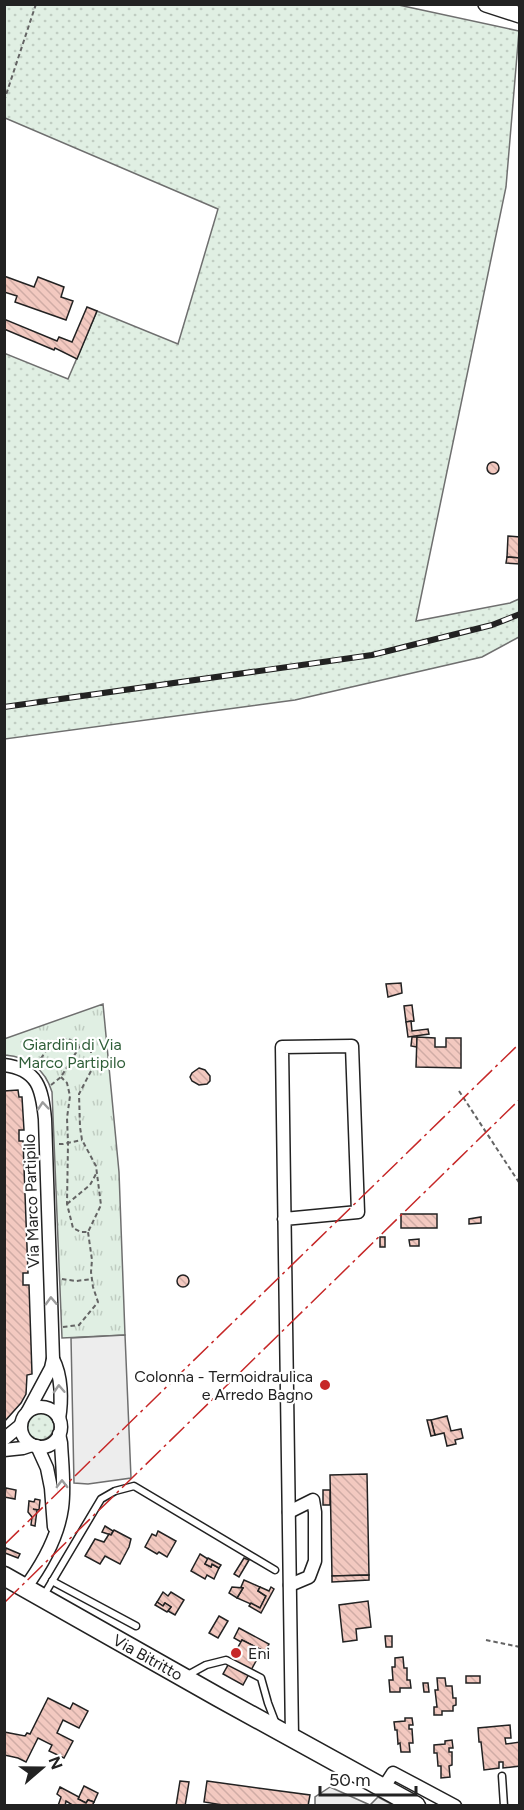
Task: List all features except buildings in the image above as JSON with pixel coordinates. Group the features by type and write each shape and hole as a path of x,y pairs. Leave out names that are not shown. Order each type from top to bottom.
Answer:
{"main road":[{"name":"Via Bitritto","path":"4,1576 416,1806"}],"street":[{"path":"486,4 519,15"},
{"path":"284,1219 358,1212 352,1046 282,1047 284,1219 290,1585 286,1733"},
{"name":"Via Marco Partipilo","path":"4,1065 16,1066 27,1072 36,1080 43,1097 54,1359 28,1411"},
{"name":"Via Marco Partipilo","path":"54,1359 58,1368 59,1419"},
{"path":"25,1588 42,1563 54,1534 62,1509 62,1443 59,1434 59,1419 56,1414 45,1407 39,1407 28,1411 21,1425 23,1437 35,1446 46,1468 51,1488 54,1534"},
{"path":"4,1439 21,1425"},
{"path":"4,1450 42,1447 53,1443 59,1434"},
{"path":"289,1512 313,1500 315,1561 309,1577 290,1585"},
{"path":"384,1787 393,1773 455,1806"}],"lane":[{"path":"42,1598 101,1499 115,1491 134,1486 275,1570"},
{"path":"52,1581 136,1626"},
{"path":"183,1677 206,1665 226,1660 261,1678 268,1703 286,1733"},
{"path":"502,1776 504,1806"}],"path":[{"path":"4,101 36,4"},
{"path":"37,1065 50,1044 60,1039 69,1039 91,1051 91,1071 79,1094 82,1140 96,1166 101,1205 88,1232 92,1279 98,1302 79,1325 63,1327"},
{"path":"51,1085 61,1077 80,1046"},
{"path":"61,1077 67,1083 70,1096 67,1118 67,1204 73,1228 81,1232 88,1232"},
{"path":"459,1091 519,1184"},
{"path":"70,1096 79,1094"},
{"path":"57,1143 82,1140"},
{"path":"67,1204 90,1185 97,1173"},
{"path":"62,1279 76,1281 92,1279"},
{"path":"486,1640 519,1647"}],"green space":[{"path":"394,4 519,31 506,187 416,621 510,603 519,599 519,637 482,657 295,700 5,739 4,353 68,379 97,311 178,344 218,209 5,118 5,5"},
{"name":"Giardini di Via Marco Partipilo","path":"103,1004 119,1172 125,1335 62,1338 52,1092 45,1077 34,1066 21,1058 5,1055 4,1039"},
{"path":"40,1412 50,1416 54,1426 50,1436 40,1440 30,1436 26,1426 30,1416"}],"shaded area":[{"path":"125,1335 131,1478 88,1484 74,1483 71,1338"},
{"path":"330,1787 370,1805 315,1805 315,1797"},
{"path":"378,1797 393,1805 370,1805"}],"railway":[{"path":"4,707 372,655 492,625 520,614"}],"power":[{"path":"4,1545 520,1043"},
{"path":"4,1603 520,1099"}],"place":[{"name":"Colonna - Termoidraulica e Arredo Bagno","path":"325,1385"},
{"name":"Eni","path":"236,1653"}]}
